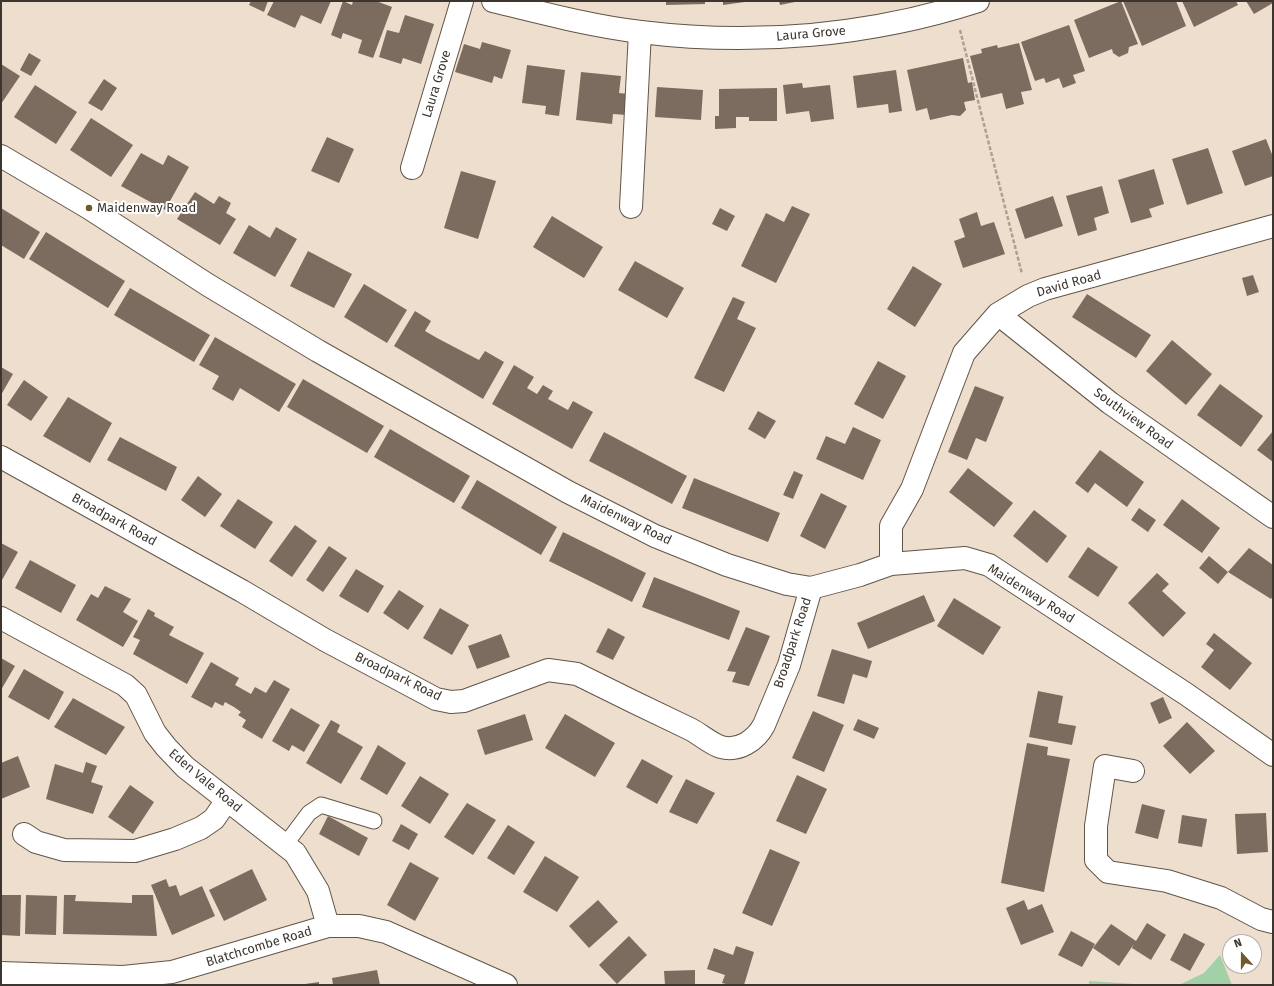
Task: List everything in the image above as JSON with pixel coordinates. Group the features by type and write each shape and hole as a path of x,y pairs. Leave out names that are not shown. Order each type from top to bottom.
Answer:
{"street":[{"name":"Laura Grove","path":"412,168 462,1"},
{"name":"Laura Grove","path":"493,1 552,16 640,32 707,38 770,38 822,35 887,26 954,9 978,1"},
{"path":"632,207 640,32"},
{"name":"Maidenway Road","path":"1,156 89,208 208,284 318,351 568,492 655,536 727,565 787,584 811,588 860,575 891,564 965,558 989,565 1186,694 1273,755"},
{"name":"David Road","path":"891,564 891,526 912,489 964,353 998,314 1028,296 1046,290 1273,226"},
{"name":"Southview Road","path":"998,314 1110,403 1273,517"},
{"name":"Broadpark Road","path":"1,457 242,591 325,640 436,699 451,702 464,701 548,670 562,671 577,674 693,731 722,747 736,747 749,743 759,734 789,665 811,588"},
{"name":"Eden Vale Road","path":"1,618 125,685 136,695 155,733 185,767 295,853 318,891 328,926"},
{"path":"1134,771 1105,766 1096,826 1096,860 1108,872 1167,881 1221,898 1261,919 1273,922"},
{"path":"24,834 36,842 64,850 135,851 168,841 201,828 214,819 227,800"},
{"name":"Blatchcombe Road","path":"1,972 123,977 172,972 328,926 359,926 386,932 506,985"}],"lane":[{"path":"285,845 309,813 321,805 374,821"}],"path":[{"path":"954,9 1028,296"}],"green space":[{"path":"1220,955 1222,960 1222,974 1228,974 1232,985 1179,985 1204,973"},
{"path":"1089,981 1149,985 1089,985"}],"building":[{"path":"251,1 268,1 264,12 249,5"},
{"path":"274,1 331,1 321,24 301,15 295,28 267,15"},
{"path":"343,1 352,5 353,1 376,1 392,7 373,58 358,53 362,40 343,33 341,39 331,35"},
{"path":"666,1 705,1 705,4 666,5"},
{"path":"723,1 744,1 745,2 723,5"},
{"path":"779,1 795,1 795,2 780,5"},
{"path":"1121,1 1138,44 1129,47 1128,53 1119,57 1113,53 1112,49 1089,58 1074,20"},
{"path":"1123,1 1176,1 1186,26 1142,46"},
{"path":"1182,1 1236,1 1238,5 1194,27"},
{"path":"1246,1 1273,1 1273,3 1254,14"},
{"path":"405,15 434,24 421,64 403,58 401,64 379,57 387,30 399,33"},
{"path":"1069,25 1085,71 1073,75 1076,83 1063,88 1059,78 1046,83 1044,78 1035,81 1021,42"},
{"path":"482,42 511,50 502,79 494,76 492,83 455,72 464,44 480,49"},
{"path":"1019,43 1032,90 1021,92 1024,104 1006,109 1002,93 981,98 970,56 982,53 981,49 997,45 998,48"},
{"path":"29,53 41,60 31,76 20,70"},
{"path":"963,58 968,83 972,82 975,100 964,102 966,110 960,116 952,115 930,120 927,108 916,111 907,70"},
{"path":"1,64 20,76 1,104"},
{"path":"527,65 565,70 559,116 545,114 546,106 522,103"},
{"path":"896,70 902,111 889,113 888,104 857,108 853,76"},
{"path":"581,72 621,76 619,93 628,94 627,115 613,114 612,124 576,120"},
{"path":"104,79 117,88 102,111 88,103"},
{"path":"802,83 803,88 830,85 834,119 811,122 809,111 786,114 783,85"},
{"path":"35,85 77,112 56,144 14,117"},
{"path":"657,87 703,90 701,120 655,117"},
{"path":"777,88 777,121 749,121 749,117 736,117 736,128 715,129 715,116 719,116 719,89"},
{"path":"91,118 133,145 111,177 70,150"},
{"path":"327,137 354,149 339,183 311,171"},
{"path":"1266,139 1273,157 1273,176 1245,186 1232,151"},
{"path":"1208,148 1223,193 1187,205 1172,159"},
{"path":"141,153 163,165 168,155 189,167 165,210 121,186"},
{"path":"1154,169 1164,204 1149,209 1152,217 1131,223 1118,180"},
{"path":"461,171 496,181 478,239 444,228"},
{"path":"1102,186 1109,213 1094,218 1097,230 1078,236 1066,196"},
{"path":"195,192 214,204 219,196 231,203 226,213 236,219 220,245 177,219"},
{"path":"1053,196 1063,226 1025,239 1015,209"},
{"path":"792,206 810,214 776,283 741,266 766,213 784,222"},
{"path":"1,208 40,232 24,259 1,245"},
{"path":"720,208 735,216 727,231 712,224"},
{"path":"977,212 981,226 994,222 1005,254 963,268 954,241 965,237 959,219"},
{"path":"552,216 603,247 584,278 533,247"},
{"path":"249,225 270,238 276,227 297,239 275,277 233,253"},
{"path":"46,232 125,281 108,308 29,259"},
{"path":"308,251 352,274 334,308 290,286"},
{"path":"635,261 684,288 667,318 618,290"},
{"path":"913,266 942,284 915,327 887,309"},
{"path":"1253,275 1259,292 1247,296 1242,278"},
{"path":"364,284 407,310 387,343 344,317"},
{"path":"130,288 210,335 194,362 114,315"},
{"path":"1087,294 1151,335 1136,358 1072,317"},
{"path":"733,297 745,302 737,319 756,328 724,392 694,378"},
{"path":"415,311 431,321 425,331 437,338 479,360 485,351 504,362 483,399 394,346"},
{"path":"215,337 296,384 279,412 240,388 233,401 212,389 219,376 199,365"},
{"path":"1172,340 1212,374 1186,405 1146,371"},
{"path":"878,361 906,376 883,419 854,404"},
{"path":"514,365 534,377 527,388 537,394 543,385 553,391 548,399 568,410 573,401 593,412 572,449 492,404"},
{"path":"1,367 13,374 1,395"},
{"path":"303,379 384,426 367,453 287,407"},
{"path":"24,380 48,397 31,421 7,405"},
{"path":"1220,384 1263,416 1241,447 1197,415"},
{"path":"975,386 1004,397 986,442 976,438 967,460 948,452"},
{"path":"68,397 112,423 90,463 43,436"},
{"path":"758,411 776,421 765,439 748,429"},
{"path":"853,427 881,440 863,480 816,459 826,436 845,444"},
{"path":"390,429 470,476 454,503 374,457"},
{"path":"1273,431 1273,462 1257,450"},
{"path":"604,432 687,476 672,504 589,461"},
{"path":"120,437 177,467 166,491 107,460"},
{"path":"1100,450 1144,482 1127,507 1095,483 1088,493 1075,483"},
{"path":"968,468 1013,503 994,527 949,492"},
{"path":"794,471 803,475 793,499 783,495"},
{"path":"198,476 222,494 205,517 181,500"},
{"path":"694,478 780,513 768,542 682,508"},
{"path":"477,480 557,527 541,555 461,508"},
{"path":"821,493 847,506 825,549 800,536"},
{"path":"238,499 273,522 255,549 220,526"},
{"path":"1182,499 1220,528 1202,553 1163,525"},
{"path":"1139,508 1156,520 1148,532 1131,520"},
{"path":"1034,510 1067,536 1047,563 1013,536"},
{"path":"295,525 317,541 292,577 269,561"},
{"path":"563,532 646,573 632,602 549,561"},
{"path":"1,543 18,552 2,580 1,579"},
{"path":"329,546 347,558 323,592 306,580"},
{"path":"1088,547 1118,567 1098,597 1068,577"},
{"path":"1249,548 1273,565 1273,596 1271,599 1228,572"},
{"path":"1209,556 1228,572 1218,584 1199,568"},
{"path":"30,560 76,585 61,613 15,588"},
{"path":"356,569 384,586 368,613 339,596"},
{"path":"1157,573 1169,584 1162,591 1186,613 1163,637 1128,603"},
{"path":"654,577 740,611 729,640 642,607"},
{"path":"105,586 131,599 123,612 138,621 123,647 76,620 91,594 98,598"},
{"path":"399,590 424,606 408,630 383,613"},
{"path":"924,595 935,621 868,649 857,623"},
{"path":"954,598 1001,627 983,655 937,626"},
{"path":"440,608 469,625 452,655 423,638"},
{"path":"148,609 155,613 154,616 174,627 169,635 204,653 187,684 133,654 140,640 133,637"},
{"path":"746,627 770,636 749,686 732,682 736,672 727,671"},
{"path":"608,628 625,637 613,660 596,652"},
{"path":"1214,633 1252,663 1230,690 1201,667 1214,650 1206,644"},
{"path":"501,634 510,657 477,669 468,646"},
{"path":"832,649 872,661 867,678 853,674 844,704 817,696"},
{"path":"1,658 15,666 1,690"},
{"path":"211,662 239,678 235,685 251,694 255,687 266,693 274,680 290,689 262,739 242,727 246,720 238,715 241,712 234,707 225,702 223,706 215,702 212,708 191,697"},
{"path":"24,669 64,692 49,720 8,697"},
{"path":"1038,691 1063,696 1058,723 1076,726 1072,745 1029,737"},
{"path":"1163,697 1172,718 1159,724 1150,703"},
{"path":"73,698 125,727 106,755 54,727"},
{"path":"291,708 320,725 304,752 292,745 289,751 272,741"},
{"path":"813,711 844,725 824,772 792,758"},
{"path":"525,714 533,740 485,755 477,730"},
{"path":"565,714 615,743 595,777 545,748"},
{"path":"858,719 879,728 874,739 853,730"},
{"path":"331,720 340,725 337,732 363,747 341,784 306,763"},
{"path":"1187,722 1215,751 1190,774 1163,746"},
{"path":"1027,743 1048,747 1047,755 1070,759 1044,892 1001,883"},
{"path":"378,745 406,763 387,795 360,779"},
{"path":"18,756 30,787 1,799 1,763"},
{"path":"642,759 673,776 657,804 626,787"},
{"path":"86,762 97,766 91,782 103,786 93,814 46,799 55,764 83,773"},
{"path":"797,775 827,789 806,834 776,821"},
{"path":"420,776 449,794 430,824 401,806"},
{"path":"686,779 715,793 697,824 669,812"},
{"path":"130,785 154,802 133,834 108,817"},
{"path":"467,803 496,820 473,855 444,837"},
{"path":"1142,804 1165,810 1158,839 1135,833"},
{"path":"1266,813 1268,852 1237,854 1235,814"},
{"path":"1182,815 1207,819 1202,847 1178,843"},
{"path":"328,816 368,838 359,856 319,834"},
{"path":"401,824 418,834 409,850 392,841"},
{"path":"508,825 535,842 514,875 487,858"},
{"path":"770,849 800,862 772,926 742,913"},
{"path":"545,856 579,877 557,912 523,892"},
{"path":"410,862 439,878 415,921 387,905"},
{"path":"252,869 267,900 224,921 209,890"},
{"path":"166,879 169,887 176,885 180,896 202,886 215,916 172,935 151,885"},
{"path":"1,895 21,895 20,936 1,935"},
{"path":"26,895 57,896 56,935 25,934"},
{"path":"64,895 76,895 75,901 132,903 132,895 153,895 157,936 63,934"},
{"path":"598,900 618,922 589,948 569,926"},
{"path":"1024,900 1028,910 1042,904 1054,932 1021,945 1006,908"},
{"path":"1147,923 1166,935 1151,960 1132,948 1134,944 1119,966 1093,948 1111,924 1136,941"},
{"path":"1071,931 1095,944 1082,967 1058,955"},
{"path":"1184,933 1205,944 1190,971 1170,960"},
{"path":"629,936 647,955 617,984 599,965"},
{"path":"736,946 754,952 744,985 730,985 722,983 725,975 707,969 714,948 733,955"},
{"path":"377,970 380,985 333,985 332,978"},
{"path":"695,970 695,985 665,985 664,971"},
{"path":"319,982 319,985 305,985 305,984"}],"place":[{"name":"Maidenway Road","path":"89,208"}]}
